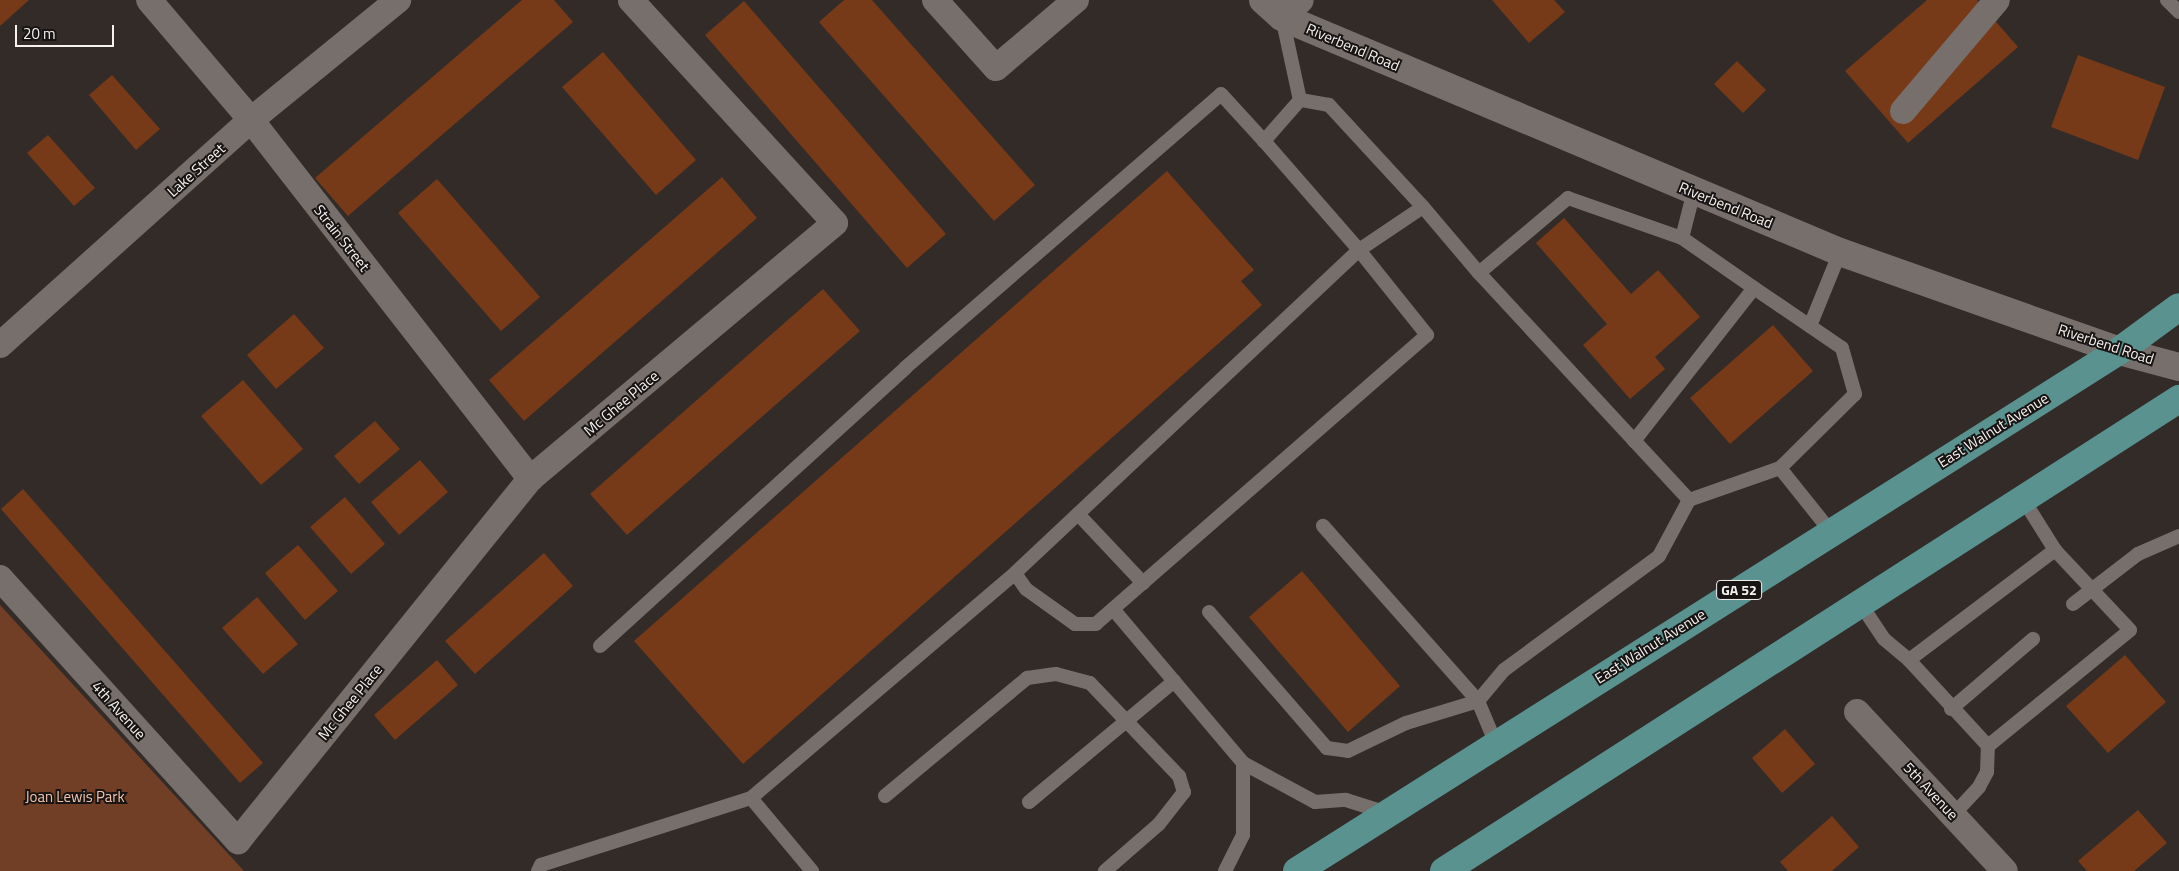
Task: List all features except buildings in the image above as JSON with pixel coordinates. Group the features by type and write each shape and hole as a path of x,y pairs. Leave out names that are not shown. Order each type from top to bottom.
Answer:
{"main road":[{"name":"East Walnut Avenue","path":"1297,871 2119,351 2179,307"},
{"path":"1444,871 1860,602 2179,399"}],"street":[{"name":"Strain Street","path":"150,0 252,120 530,479"},
{"name":"Lake Street","path":"0,345 252,120 398,0"},
{"name":"Mc Ghee Place","path":"238,841 530,479 836,223 631,0"},
{"path":"935,0 996,68 1076,0"},
{"path":"1903,111 1997,0"},
{"name":"Riverbend Road","path":"1282,6 1694,191 1840,252 2119,351 2179,367"},
{"name":"4th Avenue","path":"0,578 238,841"},
{"name":"5th Avenue","path":"1857,712 2005,871"}],"lane":[{"path":"2167,0 2179,12"},
{"path":"1282,6 1300,100"},
{"path":"600,646 905,368 1221,94 1359,250 1427,335 1096,624 1074,624 1026,589 1015,573"},
{"path":"1264,141 1300,100"},
{"path":"1300,100 1329,105 1423,207 1479,273 1689,500"},
{"path":"1682,238 1694,191"},
{"path":"1209,612 1328,748 1348,751 1406,723 1478,701 1504,670 1660,556 1689,500 1780,468 1855,394 1842,348 1682,238 1568,198 1479,273"},
{"path":"538,871 541,865 751,798 1015,573 1359,250 1423,207"},
{"path":"1810,326 1840,252"},
{"path":"1634,441 1754,288"},
{"path":"1780,468 1831,532"},
{"path":"1988,746 2130,630 2056,550 2023,499"},
{"path":"1078,514 1142,583"},
{"path":"1323,526 1478,701 1496,744"},
{"path":"2072,604 2138,554 2179,536"},
{"path":"1909,660 2056,550"},
{"path":"1860,602 1884,639 1909,660 1951,709 1988,746 1987,772 1953,815"},
{"path":"1113,609 1243,763 1315,802 1346,800 1387,814"},
{"path":"1951,709 2033,640"},
{"path":"885,796 1027,678 1056,674 1090,683 1178,776 1184,792 1159,824 1105,871"},
{"path":"1029,802 1174,681"},
{"path":"1225,871 1243,835 1243,763"},
{"path":"751,798 812,871"}],"green space":[{"name":"Joan Lewis Park","path":"0,605 244,871 0,871"}]}
